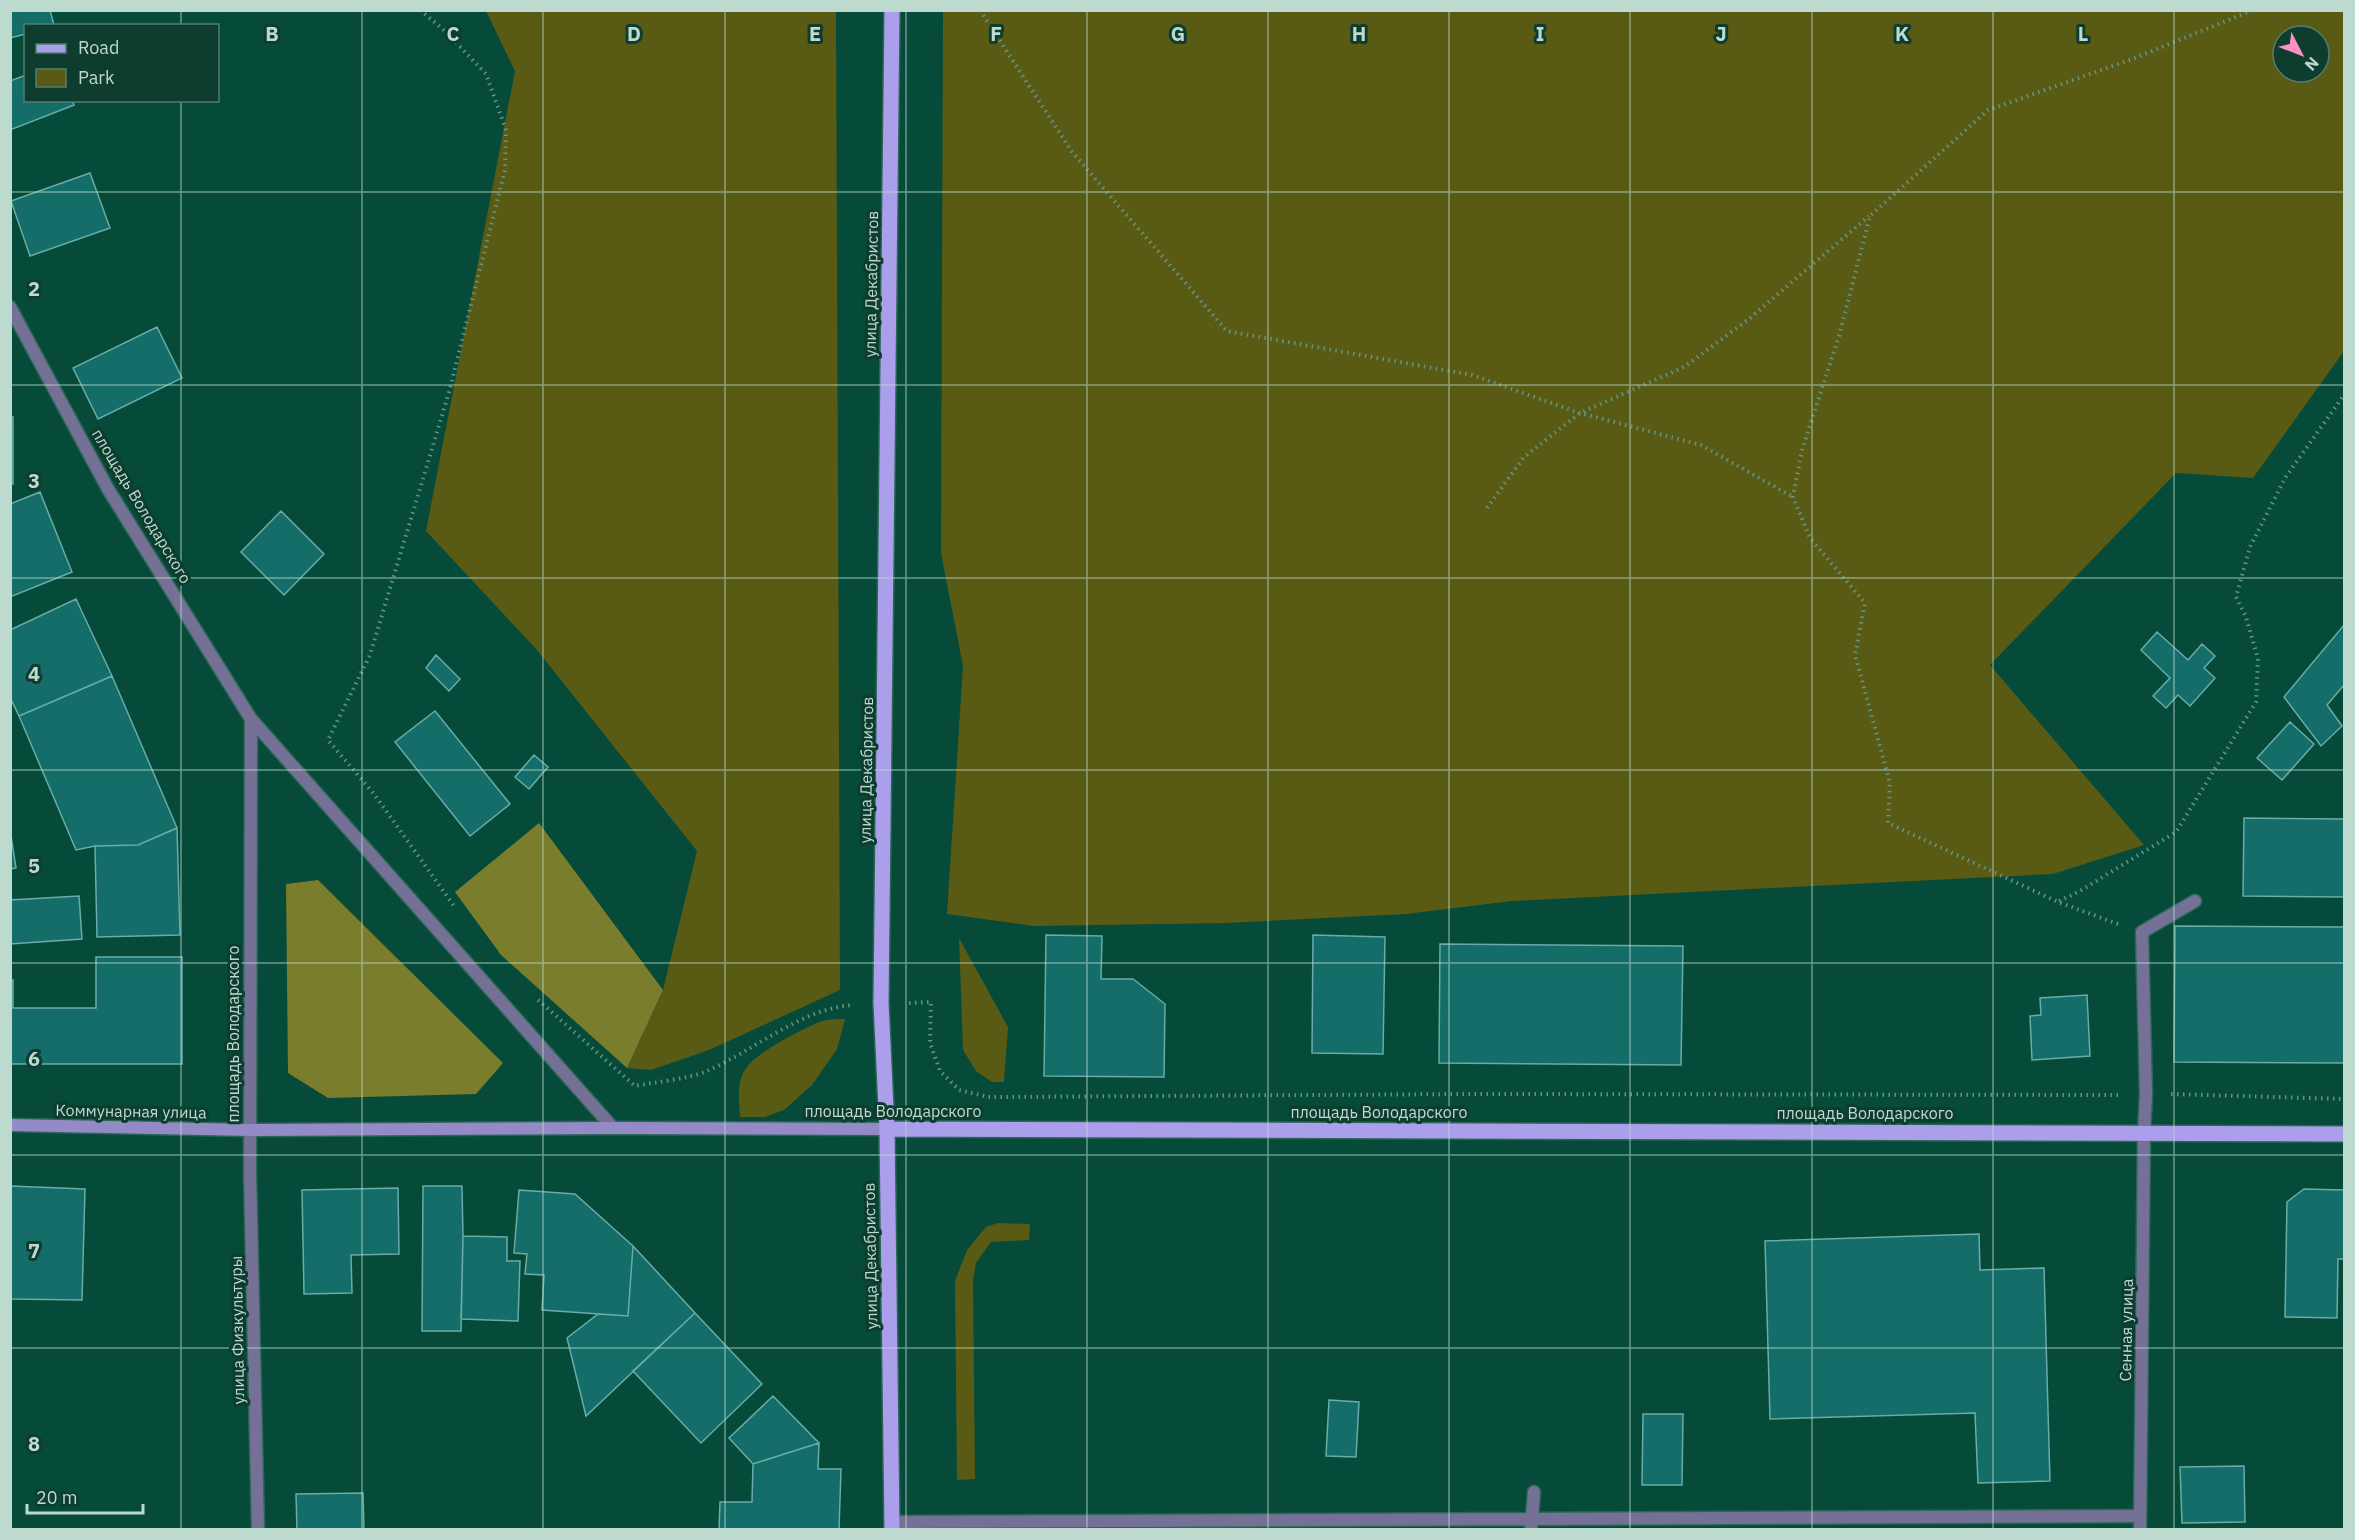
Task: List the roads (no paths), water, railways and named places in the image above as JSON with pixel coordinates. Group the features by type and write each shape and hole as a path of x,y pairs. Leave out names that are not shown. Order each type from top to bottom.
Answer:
{"main road":[{"name":"улица Декабристов","path":"892,10 881,1004 887,1129 892,1526"},
{"name":"Коммунарная улица","path":"10,1125 250,1130"},
{"name":"площадь Володарского","path":"250,1130 613,1128 2344,1134"}],"street":[{"name":"площадь Володарского","path":"10,307 108,489 251,719 613,1128"},
{"name":"площадь Володарского","path":"250,1130 251,719"},
{"name":"Сенная улица","path":"2140,1530 2146,1095 2142,932 2195,901"},
{"name":"улица Физкультуры","path":"250,1130 258,1530"},
{"path":"1531,1524 1534,1492"},
{"path":"892,1526 1531,1524 2140,1516"}]}
